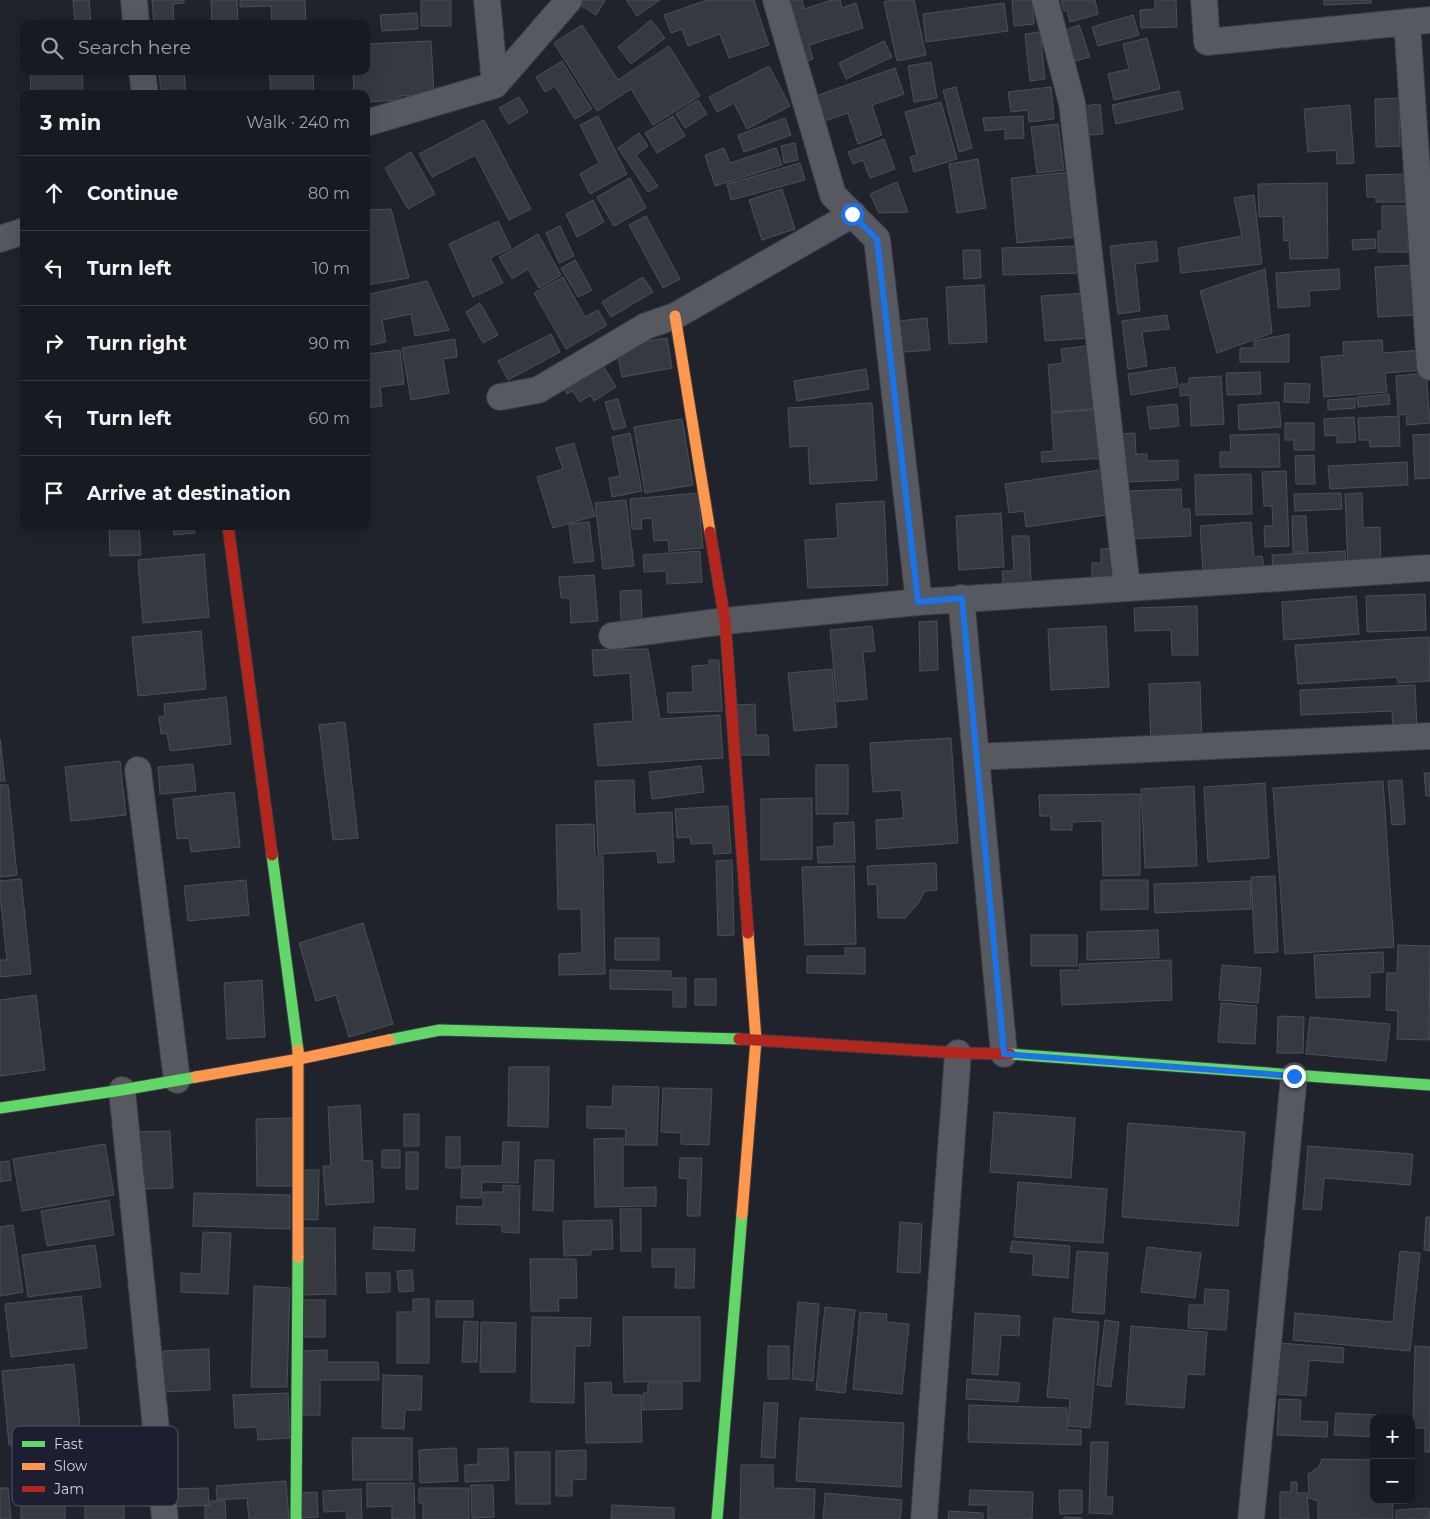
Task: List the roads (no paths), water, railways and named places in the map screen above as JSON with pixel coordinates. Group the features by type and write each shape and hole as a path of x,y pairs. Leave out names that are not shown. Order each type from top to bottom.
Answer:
{"street":[{"path":"134,0 136,20"},
{"path":"487,0 495,85"},
{"path":"370,122 495,85 569,0"},
{"path":"776,0 833,195 877,239 918,602"},
{"path":"1045,0 1072,103 1127,587"},
{"path":"1204,0 1207,42 1419,21 1430,367"},
{"path":"142,75 144,90"},
{"path":"500,397 538,390 646,326 675,316 852,214"},
{"path":"0,239 20,232"},
{"path":"675,316 725,621 756,1040 717,1519"},
{"path":"229,530 299,1059 296,1519"},
{"path":"612,636 725,621 962,598 1430,568"},
{"path":"962,598 1004,1054"},
{"path":"976,758 1430,736"},
{"path":"138,770 177,1080"},
{"path":"0,1108 122,1090 299,1059 440,1030 756,1040 958,1053 1004,1054 1430,1085"},
{"path":"924,1519 958,1053"},
{"path":"1251,1519 1294,1076"},
{"path":"122,1090 156,1426"},
{"path":"164,1506 165,1519"}]}
